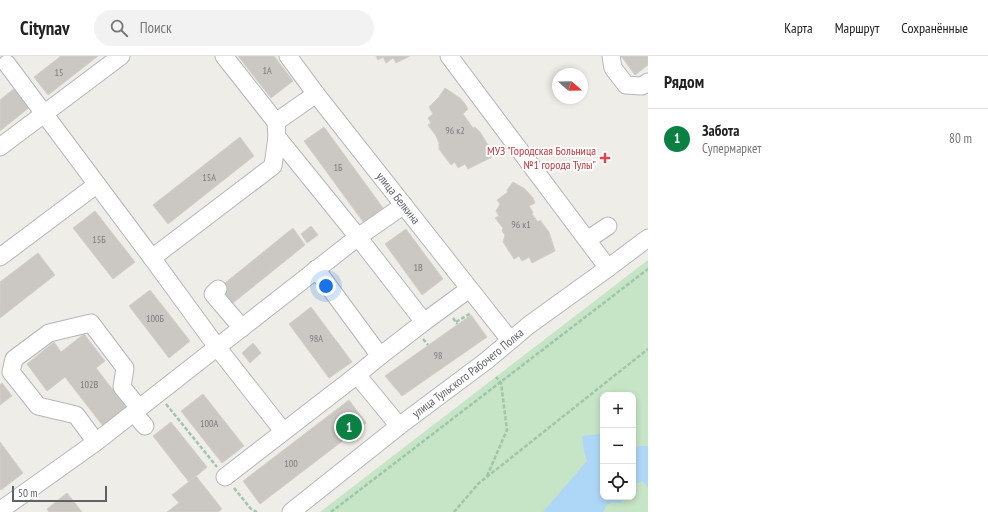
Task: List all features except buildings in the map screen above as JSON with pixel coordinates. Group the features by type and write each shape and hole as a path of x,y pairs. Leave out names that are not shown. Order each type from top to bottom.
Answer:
{"street":[{"path":"0,147 122,56"},
{"path":"224,56 276,130 424,322"},
{"name":"улица Белкина","path":"288,56 316,94 510,340"},
{"path":"449,56 608,268"},
{"path":"611,56 613,68 626,85 642,86 648,82"},
{"path":"8,63 96,185 217,347 283,431"},
{"path":"152,258 273,166 276,130 316,94"},
{"path":"0,257 96,185"},
{"path":"5,506 96,442 316,269 404,205"},
{"path":"587,240 608,226"},
{"name":"улица Тульского Рабочего Полка","path":"291,512 399,426 486,361 529,325 648,238"},
{"path":"316,269 380,356"},
{"path":"218,289 213,294 242,328"},
{"path":"225,477 424,322 469,289"},
{"path":"96,442 76,415 38,406 11,372 14,359 49,333 91,323 125,368 122,387 137,410 145,426"},
{"path":"357,375 399,426"}],"path":[{"path":"331,512 648,269"},
{"path":"456,322 473,312"},
{"path":"454,512 478,484 648,349"},
{"path":"487,477 507,430 501,382 496,377"},
{"path":"158,393 251,509 257,512"}],"green space":[{"path":"648,260 648,512 320,512"}],"water":[{"path":"600,434 600,500 624,500 620,503 613,502 606,505 603,512 543,512 587,461 582,436"},
{"path":"636,446 648,446 648,488 643,481 636,484"}],"place":[{"name":"МУЗ \"Городская Больница №1 города Тулы\"","path":"605,158"},
{"name":"Забота","path":"349,427"}]}
